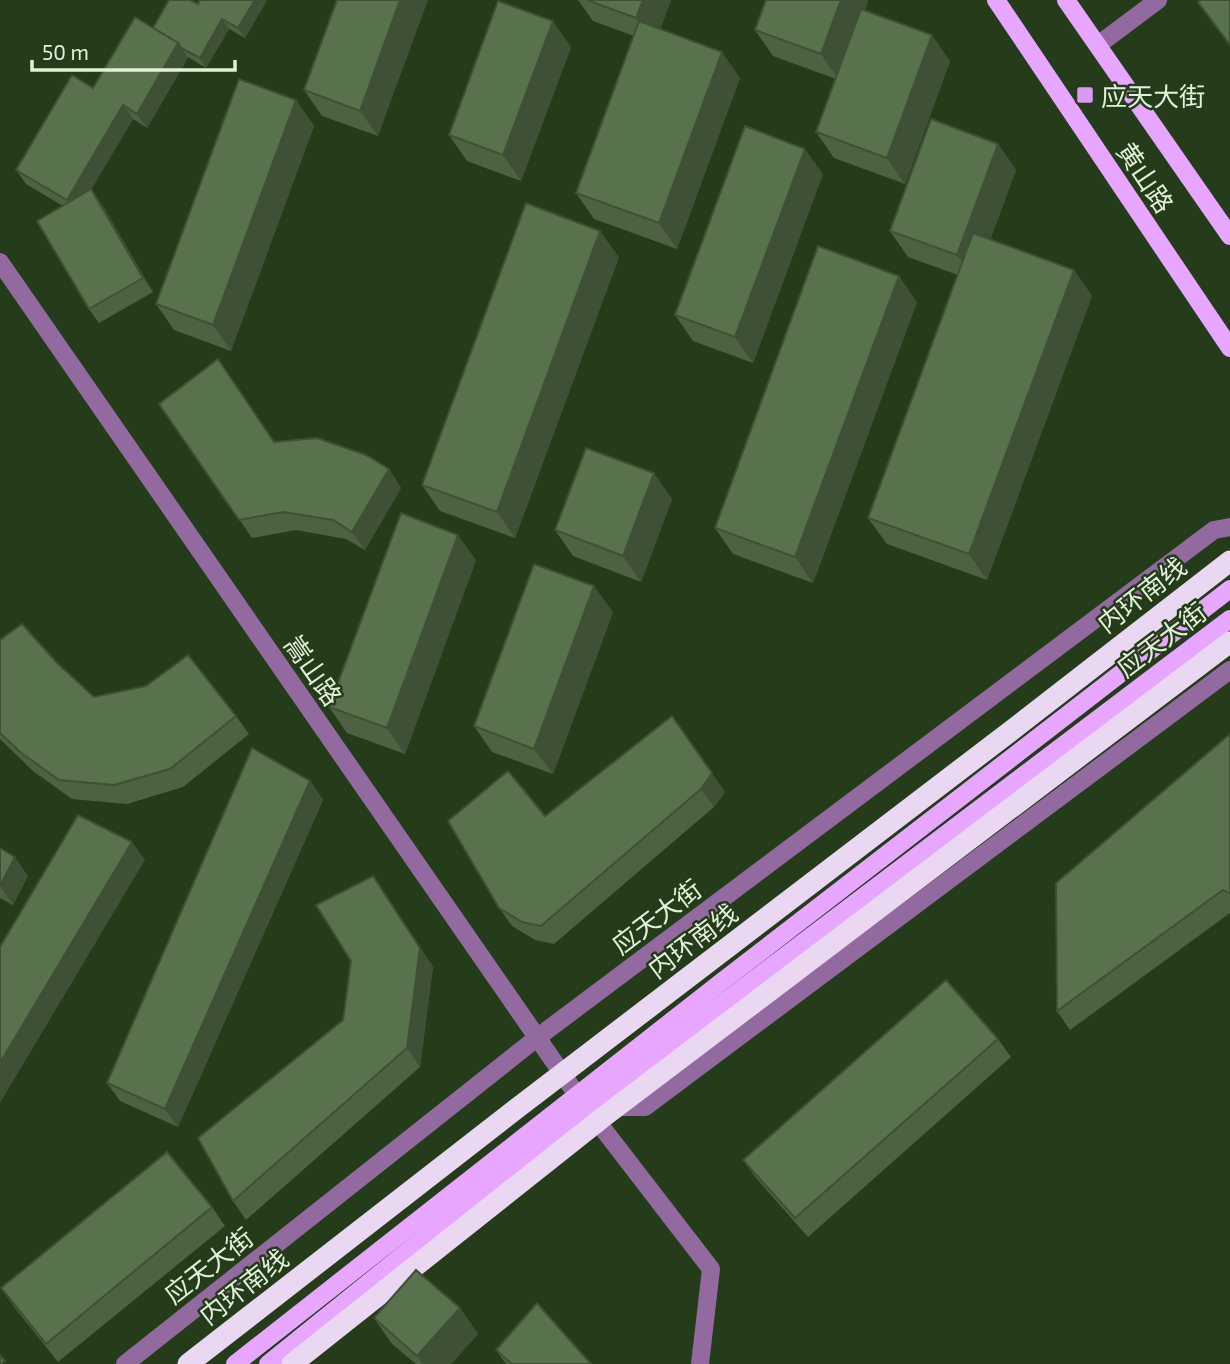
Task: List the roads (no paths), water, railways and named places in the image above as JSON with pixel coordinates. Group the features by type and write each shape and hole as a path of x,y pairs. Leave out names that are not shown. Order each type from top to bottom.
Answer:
{"highway":[{"name":"内环南线","path":"188,1364 516,1108 1230,561"},
{"path":"292,1364 602,1118 1230,642"}],"main road":[{"name":"黄山路","path":"996,0 1230,348"},
{"name":"黄山路","path":"1066,0 1230,236"},
{"name":"应天大街","path":"268,1364 582,1101 1230,589"},
{"name":"应天大街","path":"235,1364 582,1101 1230,619"}],"street":[{"path":"1098,45 1158,0"},
{"name":"嵩山路","path":"0,262 582,1101 711,1269 700,1364"},
{"name":"应天大街","path":"125,1364 538,1037 1214,530 1230,527"},
{"path":"582,1101 645,1107 1230,670"}],"place":[{"name":"应天大街","path":"1085,95"}]}
